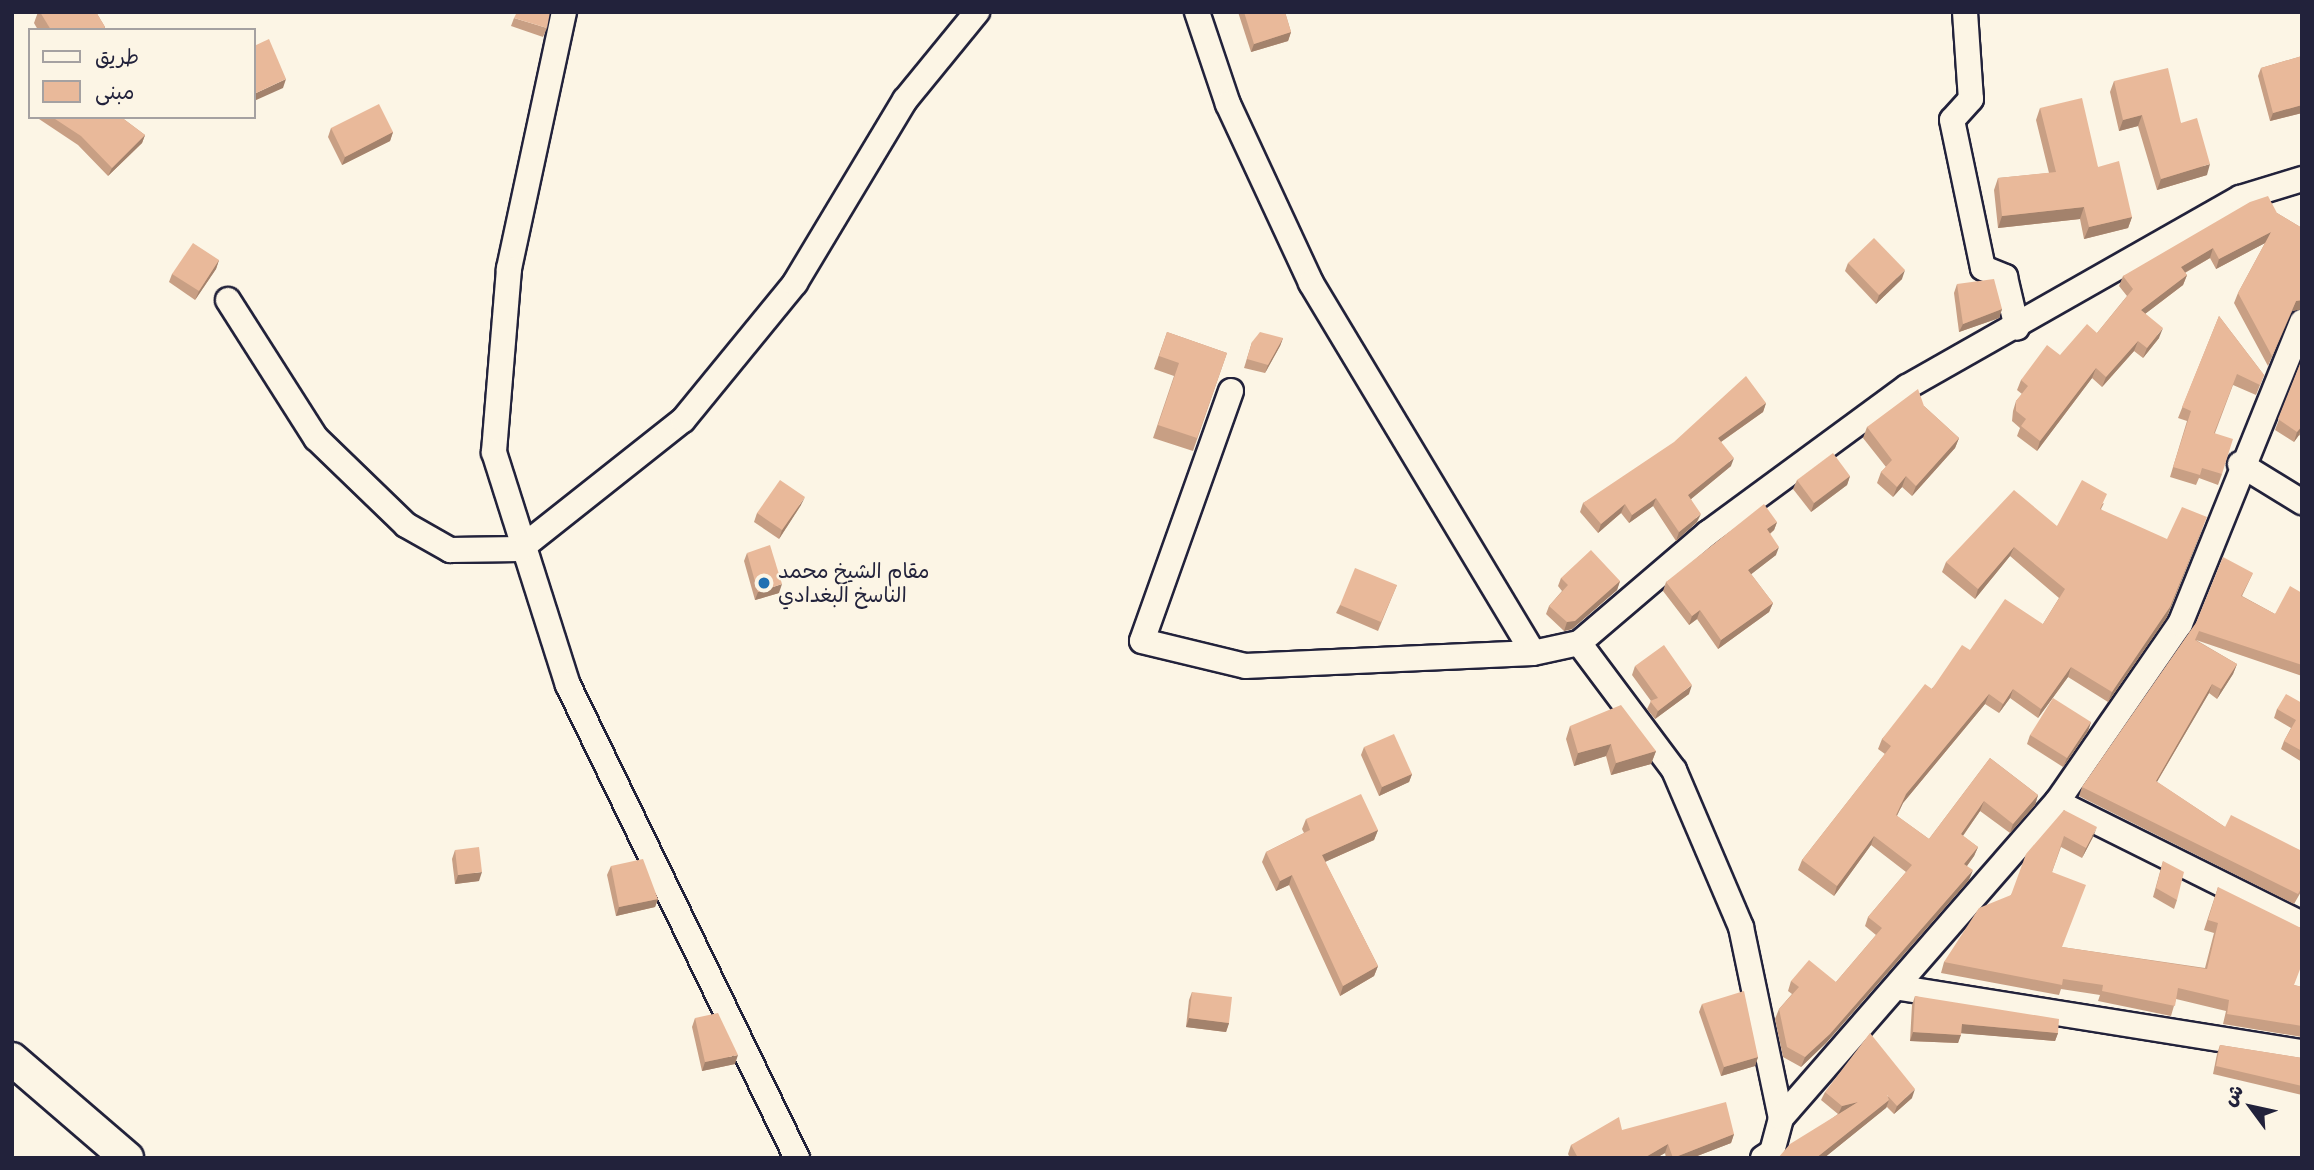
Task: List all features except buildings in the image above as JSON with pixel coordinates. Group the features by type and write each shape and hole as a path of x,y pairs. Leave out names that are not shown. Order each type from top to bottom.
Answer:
{"street":[{"path":"564,12 507,295 494,452 520,549 568,685 797,1158"},
{"path":"229,300 316,438 406,525 450,550 520,549 683,420 795,283 905,100 977,12"},
{"path":"1197,12 1228,104 1311,284 1533,653"},
{"path":"1965,12 1971,99 1952,120 1983,268 2005,277 2017,328"},
{"path":"1231,391 1142,641 1245,666 1533,653 1579,643 1708,533 1907,387 2017,328 2241,198 2302,179"},
{"path":"1781,1118 1901,988 2057,802 2180,624 2239,464 2302,322"},
{"path":"2239,464 2302,502"},
{"path":"1579,643 1674,770 1741,927 1781,1118 1772,1152 1763,1158"},
{"path":"2057,802 2302,924"},
{"path":"1901,988 2302,1052"},
{"path":"12,1059 127,1158"}],"place":[{"name":"مقام الشيخ محمد الناسخ البغدادي","path":"764,583"}]}
